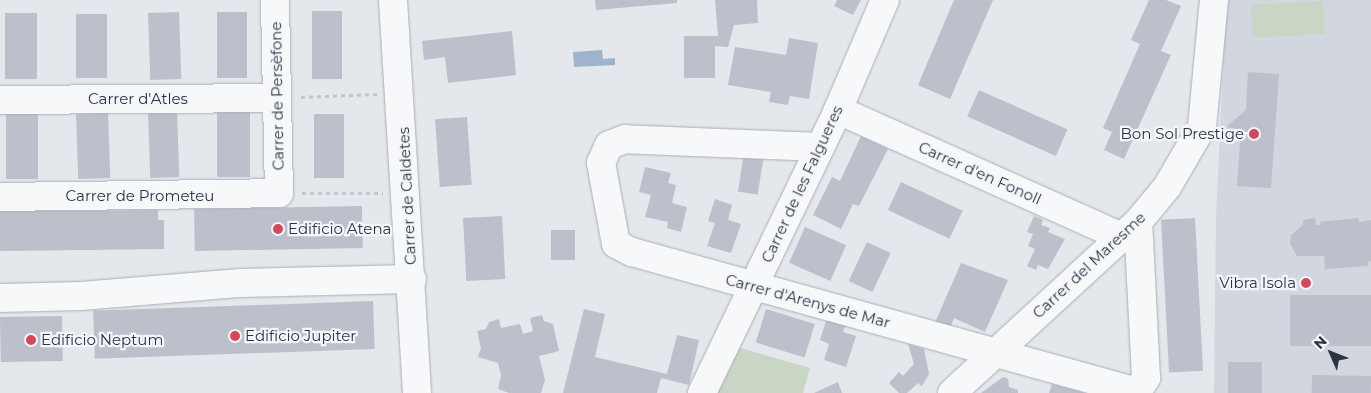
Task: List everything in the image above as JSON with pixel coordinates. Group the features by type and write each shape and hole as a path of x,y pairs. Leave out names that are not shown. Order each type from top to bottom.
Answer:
{"street":[{"name":"Carrer de Persèfone","path":"275,0 275,98 279,193"},
{"name":"Carrer de Caldetes","path":"393,0 412,280 417,393"},
{"name":"Carrer de les Falgueres","path":"702,393 838,110 886,0"},
{"name":"Carrer del Maresme","path":"952,393 994,352 1130,229 1167,187 1202,127 1214,0"},
{"name":"Carrer d'Atles","path":"0,100 275,98"},
{"name":"Carrer d'en Fonoll","path":"838,110 1130,229"},
{"name":"Carrer d'Arenys de Mar","path":"820,147 625,139 609,144 601,163 616,244 632,252 753,287 1137,392 1146,378 1130,229"},
{"name":"Carrer de Prometeu","path":"0,197 279,193"},
{"path":"0,298 81,296 240,283 412,280"}],"path":[{"path":"275,98 400,93"},
{"path":"279,193 406,193"}],"shaded area":[{"path":"1226,0 1371,0 1371,393 1214,393 1216,217"}],"green space":[{"path":"1323,1 1325,34 1253,38 1251,5"},
{"path":"737,347 810,368 803,393 716,393"}],"water":[{"path":"602,50 603,59 615,58 615,65 574,67 573,52"}],"building":[{"path":"595,0 677,0 677,3 596,10"},
{"path":"715,0 757,0 758,23 734,25 728,47 715,46 715,78 684,78 684,36 718,36"},
{"path":"837,0 861,0 853,15 834,6"},
{"path":"954,0 993,0 950,99 918,85"},
{"path":"1149,0 1166,0 1181,6 1161,51 1171,55 1124,159 1104,150 1112,132 1103,128 1140,44 1131,40"},
{"path":"312,11 342,11 342,79 312,79"},
{"path":"179,12 181,79 150,80 148,13"},
{"path":"217,12 247,12 247,78 217,78"},
{"path":"5,13 37,13 37,79 5,79"},
{"path":"76,14 107,14 107,78 76,78"},
{"path":"512,31 516,75 448,83 445,57 424,60 422,41"},
{"path":"789,38 818,43 809,99 790,96 788,105 769,102 771,92 728,85 735,47 786,55"},
{"name":"Bon Sol Prestige","path":"1248,72 1279,74 1271,188 1237,186 1240,142 1227,126 1246,110"},
{"path":"979,90 1068,129 1056,156 967,116"},
{"path":"217,111 250,111 250,177 217,177"},
{"path":"6,112 38,112 38,179 6,179"},
{"path":"177,112 179,177 150,178 148,113"},
{"path":"108,113 110,178 78,179 76,114"},
{"path":"314,114 344,114 344,178 314,178"},
{"path":"467,117 472,185 440,187 435,119"},
{"path":"861,136 888,149 859,206 853,204 841,229 813,215 832,177 840,181"},
{"path":"744,153 764,156 758,195 738,192"},
{"path":"645,167 671,173 668,183 676,185 672,203 687,207 681,232 667,228 668,222 645,217 651,195 639,192"},
{"path":"901,182 963,211 950,239 888,210"},
{"path":"715,199 732,205 728,220 741,224 731,253 707,246 715,223 708,221"},
{"name":"Edificio Atena","path":"362,206 363,248 195,251 194,209"},
{"path":"158,210 158,220 164,220 164,249 0,251 0,211"},
{"path":"502,216 505,279 466,281 463,218"},
{"path":"1034,216 1043,220 1041,225 1050,228 1048,232 1065,239 1048,269 1038,265 1036,270 1027,266 1035,249 1028,246 1033,234 1027,232"},
{"path":"1195,218 1203,371 1169,373 1161,220"},
{"path":"1315,218 1316,225 1321,225 1320,222 1358,218 1359,222 1371,220 1371,261 1368,262 1368,266 1325,269 1324,256 1297,256 1290,244 1291,235 1303,225 1303,220"},
{"path":"805,227 846,245 830,281 789,263"},
{"path":"551,230 575,230 575,260 551,260"},
{"path":"867,242 891,253 872,292 849,281"},
{"path":"961,263 1008,280 985,332 954,318 949,331 934,325"},
{"path":"1290,295 1371,295 1371,346 1290,346"},
{"name":"Edificio Jupiter","path":"373,301 375,349 95,359 93,311"},
{"path":"584,309 605,314 595,357 667,374 677,335 699,340 689,385 661,378 657,393 563,393"},
{"path":"766,309 815,324 805,357 756,342"},
{"path":"542,315 544,321 553,324 559,351 539,356 545,380 541,393 509,393 498,389 501,375 498,363 478,357 481,348 477,331 486,329 489,322 499,319 501,328 520,324 523,334 533,331 530,318"},
{"path":"828,315 847,320 843,332 856,336 846,367 824,360 829,344 820,340"},
{"name":"Edificio Neptum","path":"62,316 63,361 1,362 0,317"},
{"path":"908,344 924,349 929,374 922,386 918,383 907,393 899,393 889,383 899,372 903,376 914,364"},
{"path":"1228,362 1262,362 1262,393 1228,393"},
{"path":"1312,375 1371,376 1371,393 1312,393"},
{"path":"1003,377 1008,379 1009,387 1018,390 1018,393 981,393"},
{"path":"838,382 842,393 814,393"},
{"path":"1052,384 1083,392 1083,393 1049,393"}],"place":[{"name":"Bon Sol Prestige","path":"1254,134"},
{"name":"Edificio Atena","path":"278,229"},
{"name":"Vibra Isola","path":"1306,283"},
{"name":"Edificio Jupiter","path":"235,336"},
{"name":"Edificio Neptum","path":"31,340"}]}
